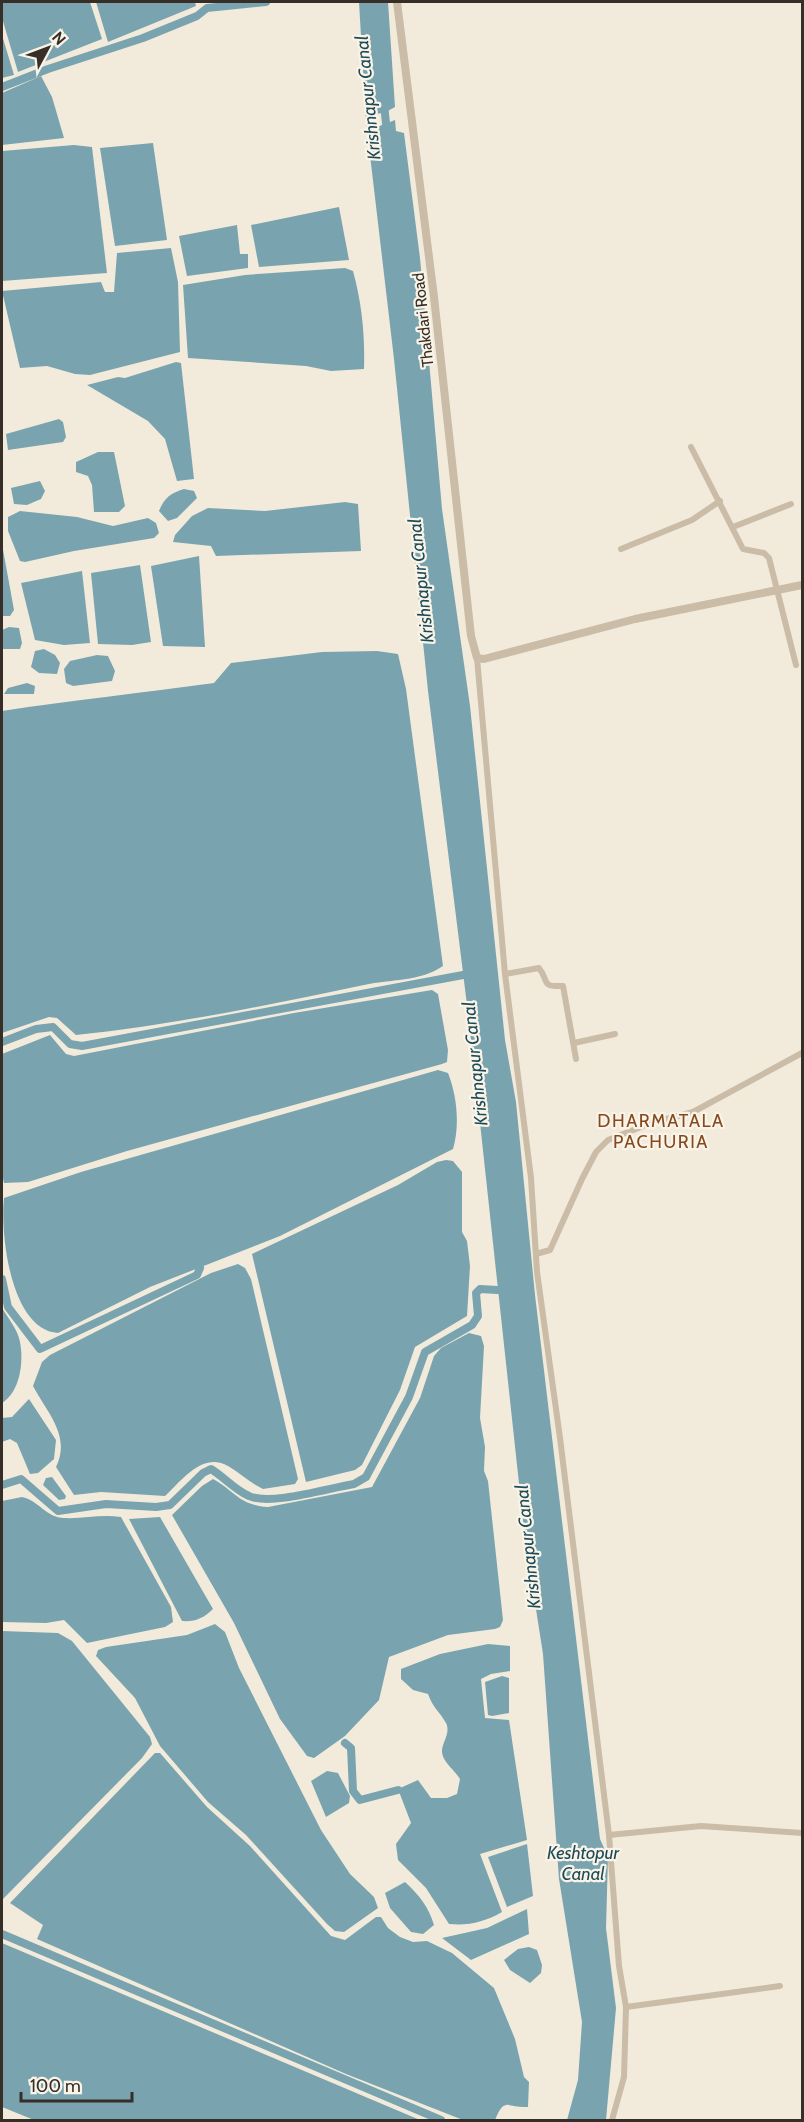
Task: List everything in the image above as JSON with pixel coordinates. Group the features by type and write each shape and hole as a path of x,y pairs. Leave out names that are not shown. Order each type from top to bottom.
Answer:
{"street":[{"name":"Thakdari Road","path":"397,2 434,297 471,636 477,658"},
{"path":"691,447 743,549 764,553 769,558 796,665"},
{"path":"621,549 692,520 720,501"},
{"path":"733,527 791,504"},
{"path":"612,2121 624,2077 626,2007 619,1966 609,1834 536,1254 531,1179 505,974 477,658 484,659 635,619 778,588 802,585"},
{"path":"505,974 539,968 549,986 563,986 576,1059"},
{"path":"574,1043 615,1034"},
{"path":"536,1254 550,1250 596,1152 608,1140 651,1123 693,1112 802,1053"},
{"path":"609,1834 701,1826 802,1833"},
{"path":"626,2007 780,1986"}],"water":[{"path":"2,2 90,2 102,39 18,72 2,18"},
{"path":"96,2 195,2 196,6 108,42"},
{"name":"Keshtopur Canal","path":"359,2 388,2 395,107 384,113 373,114 377,127 395,120 396,131 404,133 420,258 442,509 470,706 505,1040 516,1102 535,1295 600,1839 608,1857 606,1928 616,2008 606,2120 567,2120 578,2080 582,2022 559,1879 543,1654 525,1539 469,1021 428,691 394,359 366,121"},
{"path":"2,35 14,75 2,78"},
{"path":"41,76 52,97 64,138 2,145 2,93"},
{"path":"153,143 167,240 115,246 100,148"},
{"path":"74,145 92,147 107,273 2,281 2,151"},
{"path":"339,207 349,260 259,267 251,225"},
{"path":"237,225 240,254 248,254 248,268 187,276 179,236"},
{"path":"171,248 178,282 180,352 90,375 75,374 47,366 20,368 2,291 101,282 105,292 114,292 117,253"},
{"path":"345,268 353,271 359,295 364,369 331,371 306,366 188,358 183,285 245,275"},
{"path":"176,362 181,363 194,479 177,481 165,439 148,421 87,385 118,377 125,378"},
{"path":"59,419 63,422 66,437 63,442 8,450 6,434"},
{"path":"98,452 114,452 125,506 119,512 94,512 92,485 88,476 76,472 76,462"},
{"path":"40,481 45,491 41,499 27,505 14,504 11,488"},
{"path":"184,489 194,491 197,498 177,518 168,521 159,511 161,506 168,497"},
{"path":"345,502 358,504 361,551 216,556 211,546 173,542 175,535 192,516 208,508 265,511"},
{"path":"20,511 77,517 113,526 148,518 156,523 159,533 154,538 74,551 25,562 20,561 8,531 8,517"},
{"path":"2,544 14,610 10,616 2,616"},
{"path":"199,556 205,647 163,646 151,566"},
{"path":"140,565 151,642 132,645 98,644 91,573"},
{"path":"82,571 90,643 64,645 35,640 21,583"},
{"path":"9,627 19,628 22,643 20,649 2,649 2,630"},
{"path":"44,649 55,655 60,663 57,674 39,673 31,667 35,651"},
{"path":"377,651 398,654 406,689 443,966 415,977 148,1026 76,1035 57,1018 49,1017 2,1033 2,711 214,683 231,663 322,652"},
{"path":"97,655 108,656 115,671 112,681 73,686 66,683 64,669 70,661"},
{"path":"27,683 35,686 34,694 4,694 8,688"},
{"path":"432,990 438,994 448,1050 447,1062 127,1151 28,1182 4,1183 2,1174 2,1054 50,1035 66,1054 74,1056 294,1013"},
{"path":"438,1070 448,1073 454,1091 457,1120 453,1149 280,1236 150,1287 58,1333 42,1328 29,1316 19,1299 7,1256 4,1234 4,1198 81,1172"},
{"path":"453,1161 462,1172 462,1232 467,1241 470,1266 467,1316 415,1347 400,1390 362,1465 355,1470 306,1482 252,1254 398,1185 437,1162"},
{"path":"238,1264 245,1268 251,1279 298,1479 295,1484 263,1489 228,1466 219,1462 210,1462 185,1476 165,1496 101,1492 74,1495 56,1467 61,1445 56,1425 33,1386 42,1362 50,1355 211,1273"},
{"path":"2,1308 20,1342 21,1367 13,1392 2,1403"},
{"path":"469,1333 481,1336 484,1346 480,1418 485,1447 484,1471 488,1481 503,1620 500,1627 495,1629 448,1635 389,1657 379,1700 345,1736 314,1758 307,1756 280,1719 234,1623 172,1515 202,1486 213,1479 244,1501 268,1507 372,1487 420,1398 434,1356 441,1348"},
{"path":"29,1399 56,1440 54,1459 38,1473 30,1474 17,1443 10,1439 2,1442 2,1418 12,1417"},
{"path":"52,1477 66,1496 65,1499 59,1500 43,1485 46,1478"},
{"path":"22,1497 58,1517 121,1517 171,1607 173,1622 165,1627 87,1643 64,1620 46,1623 2,1622 2,1501"},
{"path":"160,1517 213,1609 199,1619 182,1621 129,1519"},
{"path":"215,1624 225,1632 239,1668 321,1830 350,1874 374,1897 378,1908 344,1932 335,1931 327,1924 246,1835 208,1802 160,1746 135,1698 96,1656 98,1650 106,1647 187,1635"},
{"path":"2,1631 58,1633 72,1641 150,1737 152,1744 142,1758 2,1900"},
{"path":"488,1644 510,1646 510,1671 491,1674 481,1679 485,1718 509,1720 527,1840 480,1854 502,1912 476,1922 449,1924 426,1888 398,1860 396,1844 411,1823 398,1789 418,1780 431,1798 447,1798 457,1794 460,1779 446,1762 442,1751 447,1734 446,1723 428,1694 413,1690 401,1679 401,1669 440,1654"},
{"path":"502,1676 509,1678 509,1713 488,1715 485,1682"},
{"path":"155,1753 160,1753 207,1807 250,1846 331,1936 345,1940 376,1917 381,1917 388,1928 400,1937 413,1942 427,1941 452,1953 494,1988 515,2039 524,2077 529,2082 528,2107 504,2106 495,2120 463,2120 346,2074 37,1939 43,1925 10,1903"},
{"path":"327,1771 338,1773 350,1796 349,1803 326,1817 311,1781"},
{"path":"527,1844 533,1896 507,1907 488,1857"},
{"path":"405,1882 423,1902 434,1925 423,1934 411,1932 390,1908 385,1893"},
{"path":"527,1909 529,1934 471,1960 442,1938 487,1928"},
{"path":"2,1943 420,2120 34,2120 2,2107"},
{"path":"529,1947 537,1950 542,1965 541,1973 530,1983 510,1970 504,1960 518,1949"}],"waterway":[{"path":"2,87 48,69 143,38 197,16 207,8 266,2"},
{"name":"Krishnapur Canal","path":"384,104 387,133"},
{"path":"2,1042 36,1029 53,1027 70,1044 82,1046 463,975"},
{"path":"2,1279 8,1307 40,1349 197,1275 200,1268"},
{"path":"2,1485 21,1479 58,1511 106,1504 156,1507 170,1505 203,1473 211,1469 234,1487 259,1499 285,1498 354,1484 366,1477 409,1397 425,1352 472,1325 478,1316 476,1293 480,1289 497,1290"},
{"path":"345,1743 351,1748 353,1791 360,1800 398,1790"},
{"path":"2,1934 441,2120"}],"district":[{"name":"DHARMATALA PACHURIA","path":"661,1131"}]}
